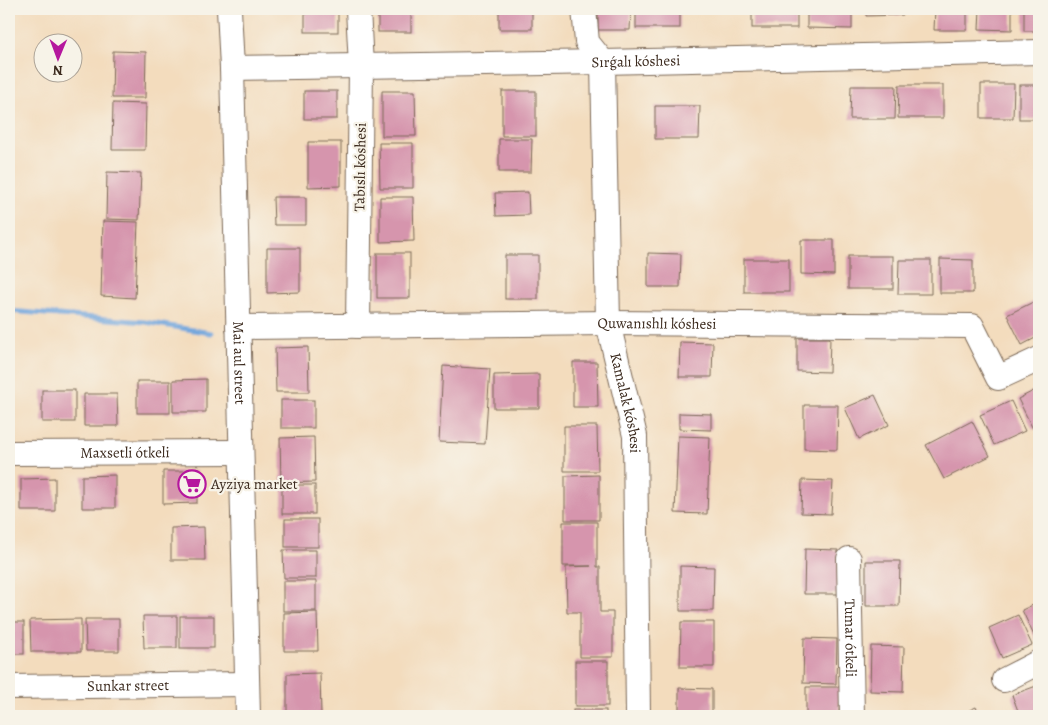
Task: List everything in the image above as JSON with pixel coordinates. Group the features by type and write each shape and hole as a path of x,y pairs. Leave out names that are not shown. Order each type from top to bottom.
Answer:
{"street":[{"name":"Mai aul street","path":"229,9 248,716"},
{"name":"Tabıslı kóshesi","path":"358,9 361,66 358,326"},
{"path":"584,9 587,42 603,62"},
{"name":"Sırǵalı kóshesi","path":"232,68 1039,52"},
{"name":"Kamalak kóshesi","path":"603,62 608,323 635,436 638,716"},
{"name":"Quwanıshlı kóshesi","path":"238,327 608,323 972,326 998,378 1039,359"},
{"name":"Maxsetli ótkeli","path":"9,453 241,452"},
{"name":"Tumar ótkeli","path":"848,559 852,716"},
{"path":"1004,680 1039,662"},
{"name":"Sunkar street","path":"9,688 247,684"}],"building":[{"path":"305,9 338,9 338,32 305,32"},
{"path":"378,9 411,9 411,32 378,32"},
{"path":"499,9 532,9 532,29 499,29"},
{"path":"598,9 631,9 630,30 598,30"},
{"path":"636,9 680,9 680,28 636,28"},
{"path":"752,9 797,9 797,28 752,28"},
{"path":"807,9 852,9 852,29 807,28"},
{"path":"866,9 903,9 903,15 866,16"},
{"path":"935,9 967,9 967,30 934,30"},
{"path":"980,9 1012,9 1012,30 979,29"},
{"path":"1024,9 1039,9 1039,31 1024,31"},
{"path":"113,51 146,52 145,98 112,98"},
{"path":"981,84 1014,84 1013,118 981,118"},
{"path":"899,85 943,85 943,118 898,118"},
{"path":"1019,85 1039,85 1039,119 1019,119"},
{"path":"851,86 896,86 895,119 850,119"},
{"path":"304,91 337,91 337,119 304,119"},
{"path":"382,91 415,91 416,136 382,136"},
{"path":"502,91 536,91 536,136 502,136"},
{"path":"113,103 146,104 145,150 112,150"},
{"path":"655,106 700,106 699,139 655,139"},
{"path":"499,139 532,139 531,172 499,172"},
{"path":"308,142 341,142 341,186 308,187"},
{"path":"379,143 413,143 413,188 380,188"},
{"path":"107,172 141,173 139,220 106,219"},
{"path":"528,192 529,215 496,216 495,193"},
{"path":"273,197 306,197 306,225 274,225"},
{"path":"380,197 413,197 414,241 380,242"},
{"path":"103,221 138,222 135,298 101,296"},
{"path":"801,240 834,240 834,275 801,274"},
{"path":"267,248 300,248 300,292 267,293"},
{"path":"377,253 410,253 410,298 377,298"},
{"path":"648,253 681,254 680,287 648,287"},
{"path":"505,255 538,255 538,299 505,299"},
{"path":"848,256 893,256 893,289 848,289"},
{"path":"744,259 789,259 789,292 744,292"},
{"path":"940,259 973,260 973,293 940,293"},
{"path":"899,260 931,260 931,294 898,294"},
{"path":"1039,299 1039,336 1022,345 1007,315"},
{"path":"797,338 830,338 829,372 797,371"},
{"path":"680,342 713,343 712,377 679,377"},
{"path":"308,347 309,392 276,392 275,348"},
{"path":"573,362 597,362 598,407 573,407"},
{"path":"443,366 490,369 485,444 439,442"},
{"path":"539,374 539,408 494,408 494,375"},
{"path":"206,379 206,412 173,412 173,380"},
{"path":"137,381 170,381 170,413 137,413"},
{"path":"1039,388 1039,425 1033,429 1018,399"},
{"path":"42,390 75,390 75,422 42,422"},
{"path":"9,392 11,392 12,427 9,427"},
{"path":"84,394 117,394 118,426 84,426"},
{"path":"875,395 889,425 859,439 845,408"},
{"path":"281,400 314,400 314,428 281,428"},
{"path":"1011,401 1025,431 994,445 980,415"},
{"path":"804,405 838,405 837,450 804,449"},
{"path":"679,413 711,414 711,430 679,429"},
{"path":"972,421 990,456 944,479 926,445"},
{"path":"564,426 597,426 598,471 564,471"},
{"path":"678,436 710,437 707,514 675,513"},
{"path":"314,437 315,482 281,483 280,438"},
{"path":"163,471 197,471 197,503 163,504"},
{"path":"115,475 115,508 82,508 82,476"},
{"path":"599,475 599,520 565,520 565,476"},
{"path":"55,478 55,511 21,511 21,479"},
{"path":"802,480 833,481 831,514 801,513"},
{"path":"282,485 315,485 315,514 282,514"},
{"path":"285,519 318,519 318,547 285,547"},
{"path":"563,522 597,522 600,612 613,612 613,657 580,657 580,612 567,612 566,567 591,566 563,566"},
{"path":"204,527 205,560 171,560 171,528"},
{"path":"805,549 838,550 838,594 804,594"},
{"path":"283,550 316,550 316,578 284,578"},
{"path":"866,561 900,561 899,606 866,606"},
{"path":"680,566 714,567 713,611 680,611"},
{"path":"283,581 316,581 316,611 283,611"},
{"path":"1039,602 1039,639 1036,640 1022,610"},
{"path":"317,612 318,651 284,651 284,613"},
{"path":"1018,615 1032,645 1002,658 989,628"},
{"path":"143,616 177,616 177,648 144,648"},
{"path":"180,616 214,616 214,648 180,648"},
{"path":"81,619 81,652 31,652 30,620"},
{"path":"85,619 119,619 119,651 86,651"},
{"path":"9,622 24,622 24,654 9,654"},
{"path":"681,622 714,622 714,667 680,667"},
{"path":"804,638 837,639 836,684 803,683"},
{"path":"871,646 904,647 903,692 870,691"},
{"path":"575,661 608,661 608,706 575,706"},
{"path":"320,673 321,716 287,716 287,674"},
{"path":"1039,685 1039,716 1020,716 1012,695"},
{"path":"806,687 840,687 839,716 806,716"},
{"path":"679,688 712,689 712,716 679,716"},
{"path":"976,707 980,716 957,716"},
{"path":"573,710 606,710 606,716 573,716"},
{"path":"870,714 903,714 903,716 870,716"}],"waterway":[{"path":"9,311 145,322 211,333"}],"place":[{"name":"Ayziya market","path":"192,484"}]}
